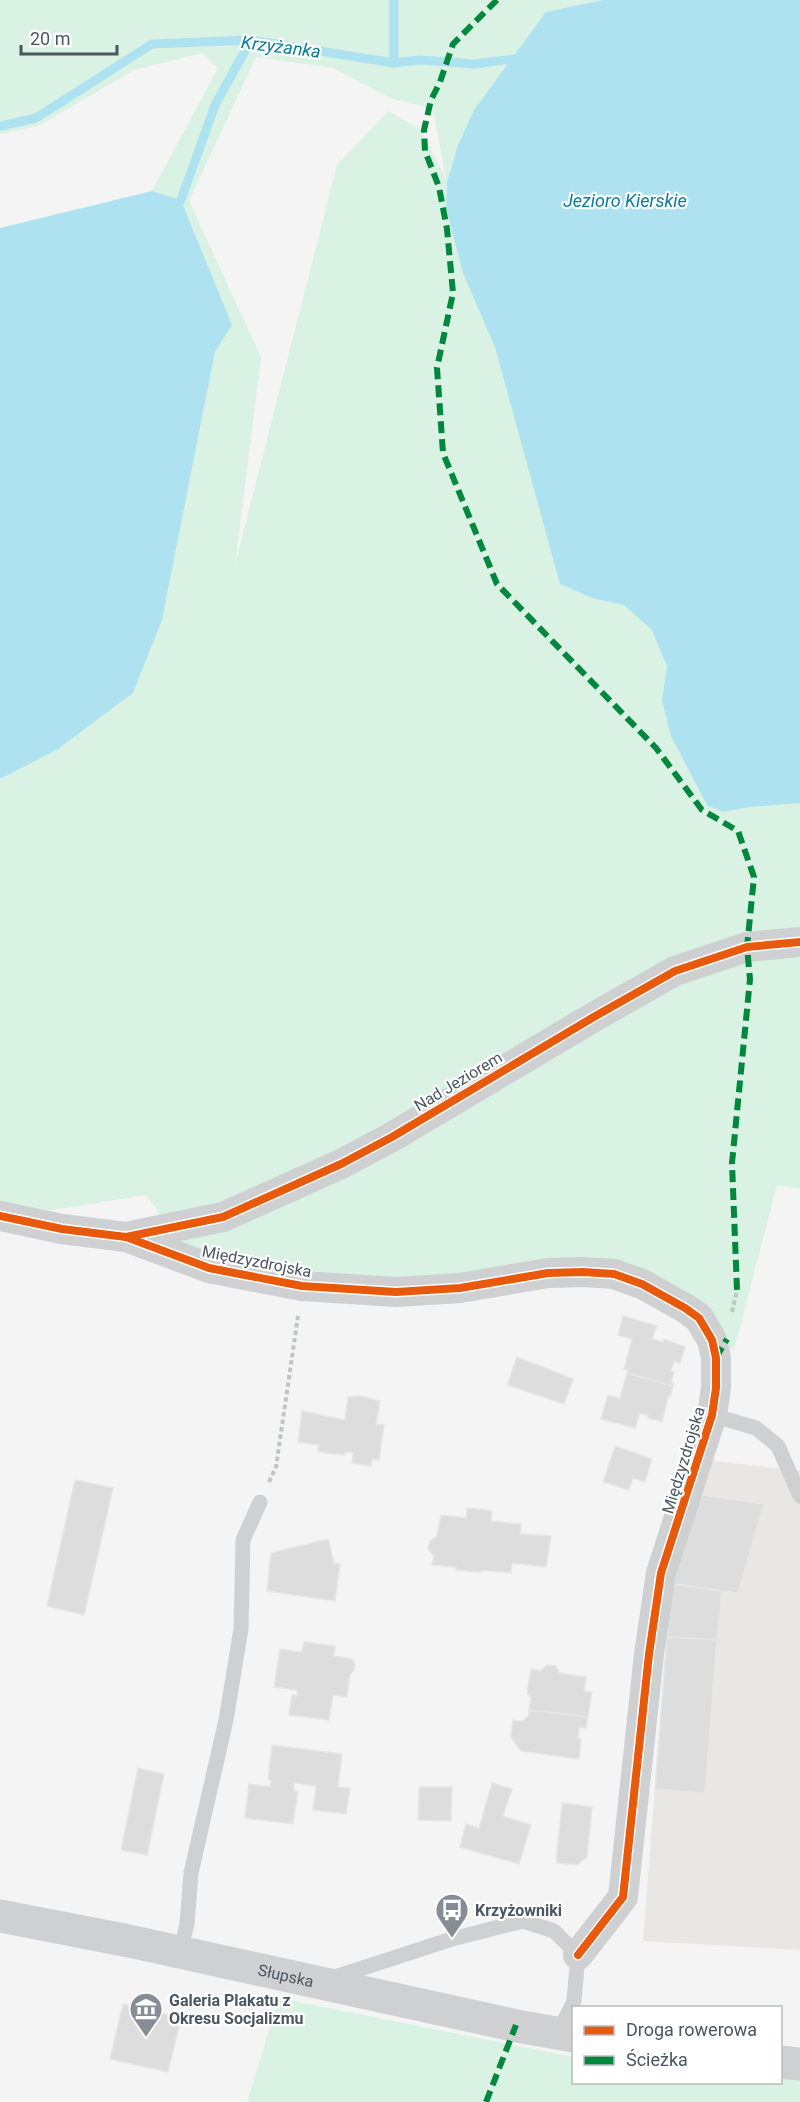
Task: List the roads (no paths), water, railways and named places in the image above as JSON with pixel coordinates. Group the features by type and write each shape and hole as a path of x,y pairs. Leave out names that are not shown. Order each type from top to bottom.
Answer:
{"street":[{"name":"Nad Jeziorem","path":"126,1237 223,1217 341,1164 392,1137 675,971 747,946 800,942"},
{"name":"Międzyzdrojska","path":"0,1216 62,1229 126,1237 209,1268 302,1286 396,1292 460,1288 548,1273 614,1274 642,1284 699,1318 712,1340 716,1358 716,1388 712,1415 662,1573 649,1654 623,1897 578,1955"},
{"name":"Słupska","path":"0,1916 180,1952 566,2035"},
{"path":"782,2062 800,2064"}],"lane":[{"path":"712,1415 756,1428 778,1446 800,1496"},
{"path":"180,1952 186,1924 191,1874 226,1720 239,1640 243,1540 260,1502"},
{"path":"321,1982 452,1939 523,1921 554,1931 578,1955 573,2006"},
{"path":"566,2035 572,2010"}],"water":[{"name":"Jezioro Kierskie","path":"603,0 800,0 800,803 749,807 723,812 707,805 671,736 662,701 667,666 652,630 624,605 592,598 560,584 495,347 463,273 446,208 447,182 458,145 474,110 546,12"},
{"path":"152,191 181,200 232,325 215,352 162,620 133,693 58,749 0,779 0,228"}],"waterway":[{"path":"394,0 394,63"},
{"name":"Krzyżanka","path":"0,126 36,118 152,44 251,40 394,63 420,60 475,64 522,58"},
{"path":"181,200 215,105 251,40"}],"place":[{"name":"Krzyżowniki","path":"452,1939"},
{"name":"Galeria Plakatu z Okresu Socjalizmu","path":"146,2038"}]}
